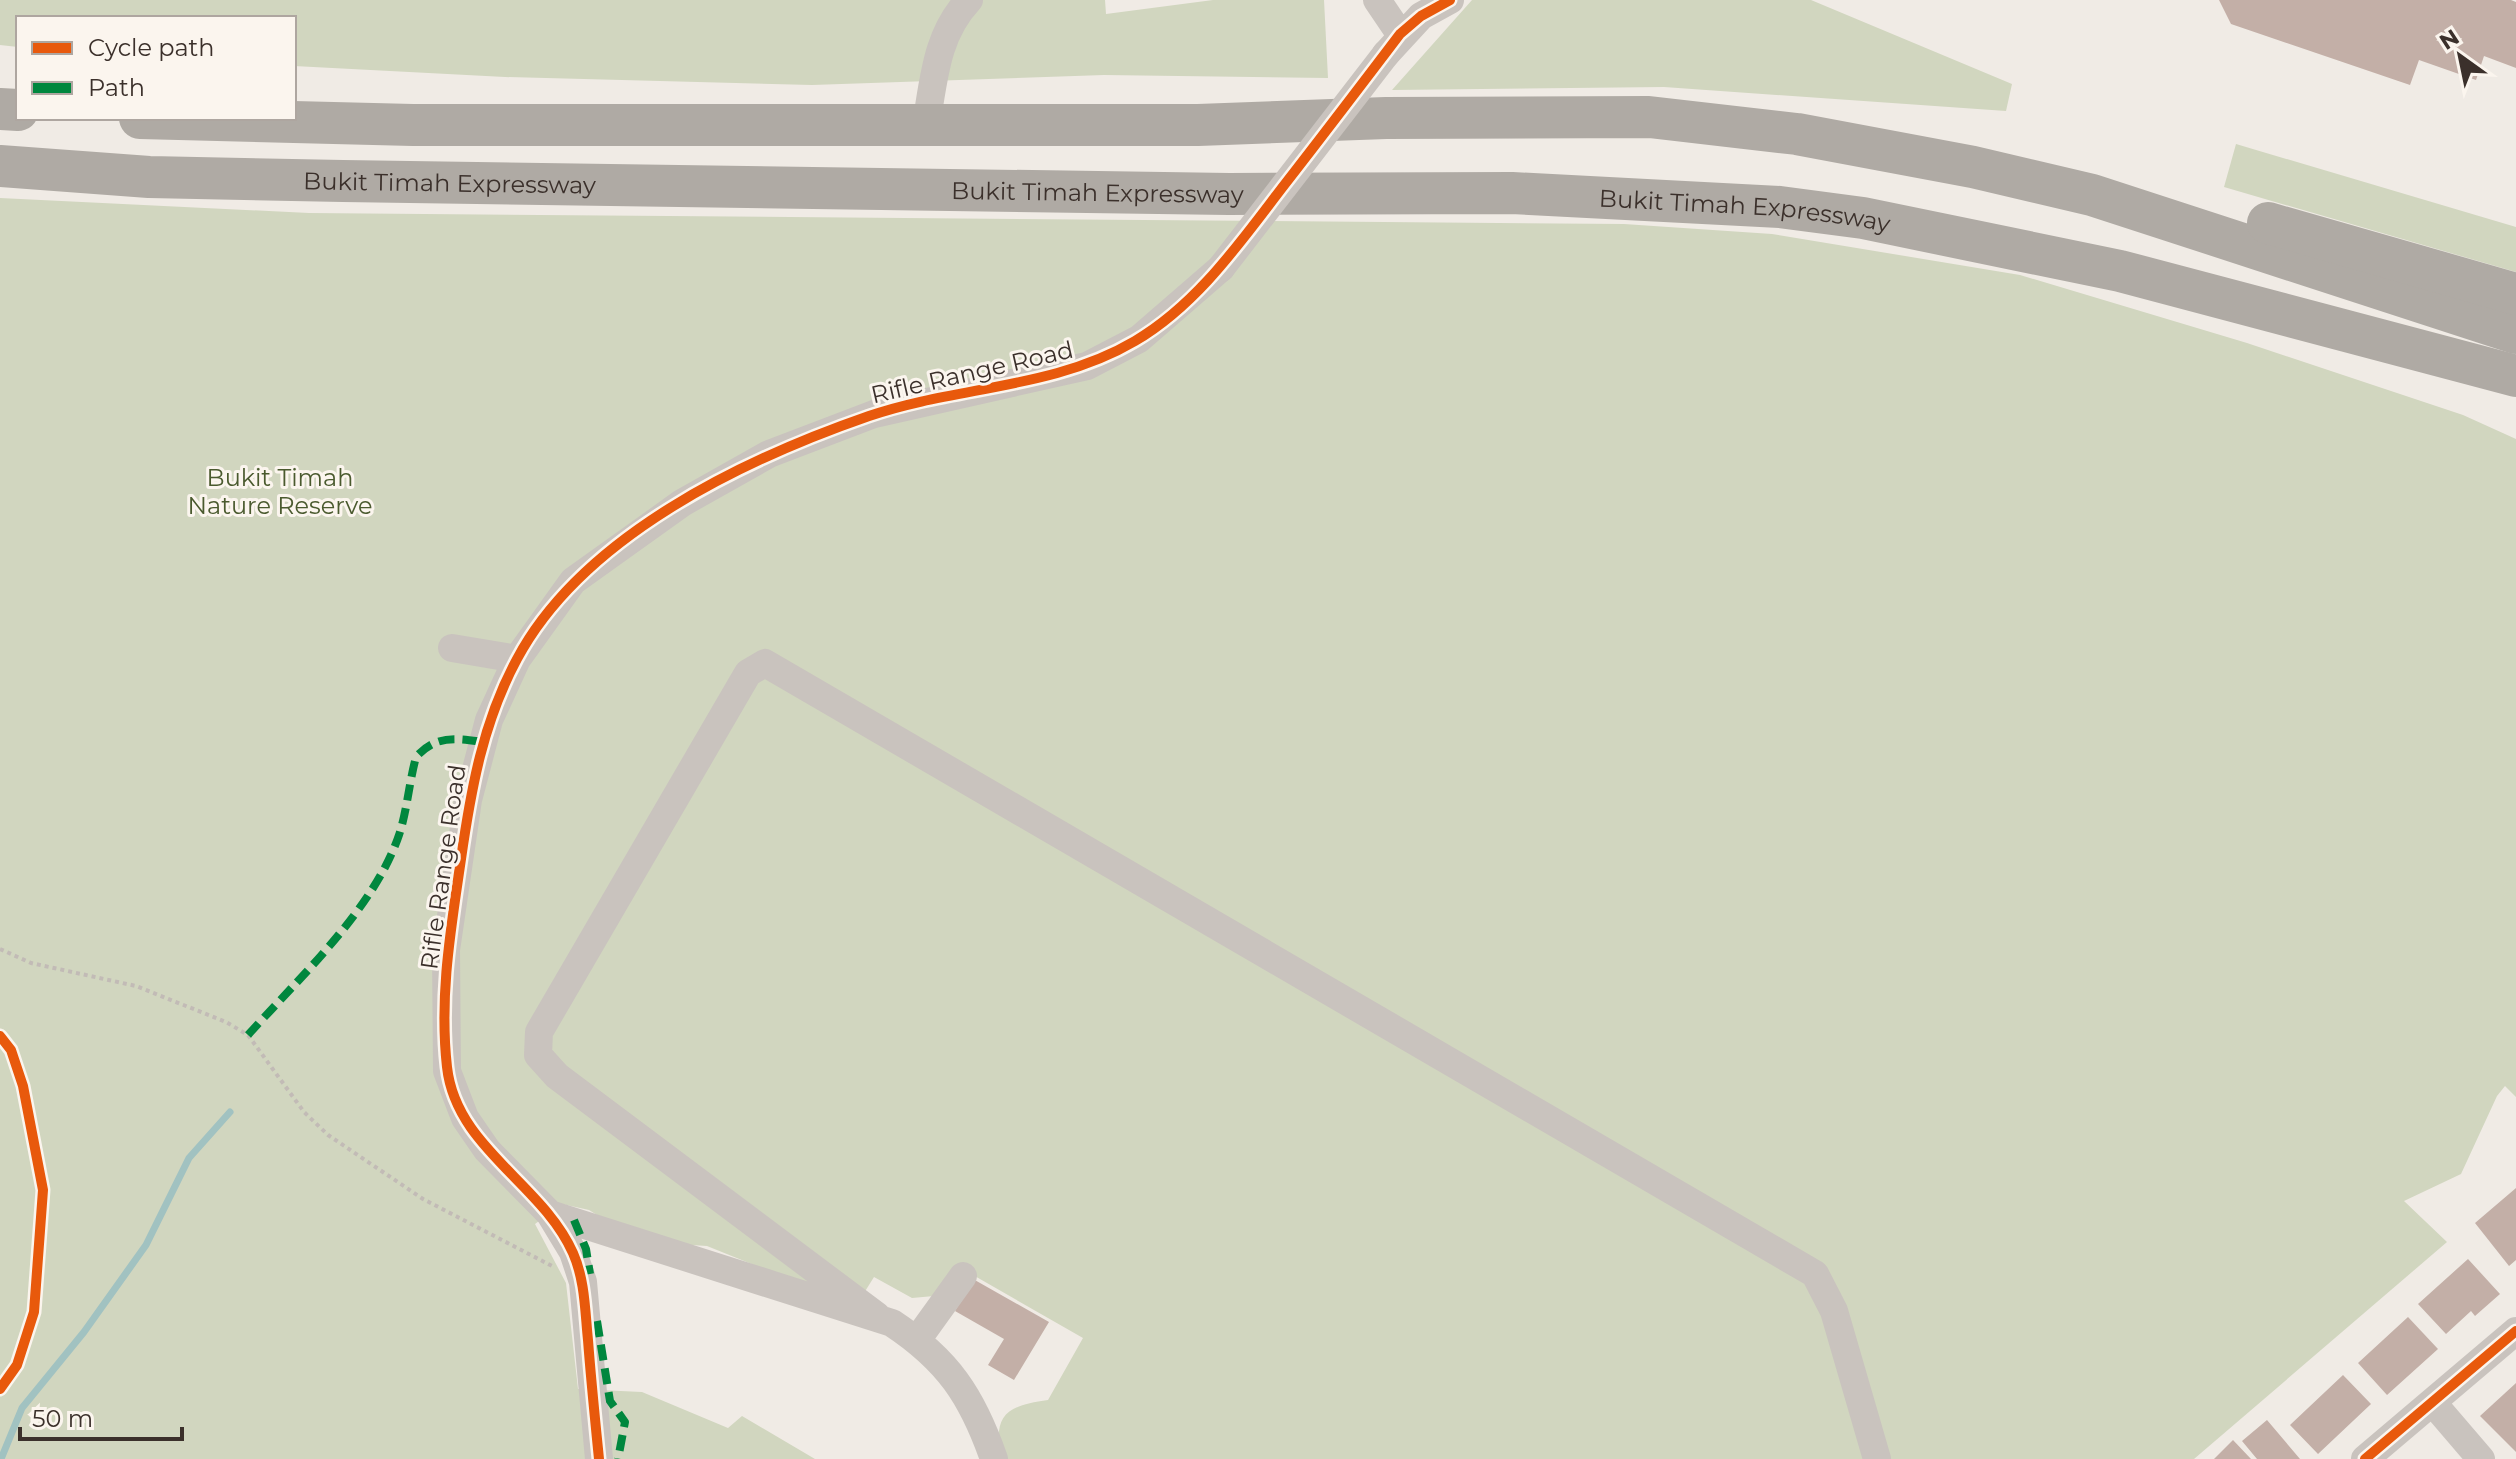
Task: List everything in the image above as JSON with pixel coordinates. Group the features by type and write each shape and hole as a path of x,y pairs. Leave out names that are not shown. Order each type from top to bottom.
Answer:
{"highway":[{"path":"218,120 413,125 926,125 1649,117 1797,134 1973,167 2160,215 2516,333"},
{"name":"Bukit Timah Expressway","path":"0,166 149,177 328,181 1229,194 1512,193 1780,207 1863,218 2120,271 2516,376"},
{"path":"2160,215 2216,211 2258,220 2516,294"},
{"path":"2418,350 2450,378 2516,405"}],"street":[{"path":"926,125 937,60 951,19 969,0"},
{"path":"1377,0 1393,44"},
{"name":"Rifle Range Road","path":"599,1459 583,1282 573,1252 550,1214 487,1150 465,1118 447,1071 446,950 468,800 489,720 517,659 573,581 682,503 769,454 874,414 1087,366 1139,339 1221,268 1393,44 1421,16 1450,0"},
{"path":"452,648 517,659"},
{"path":"994,1459 979,1417 965,1391 917,1340 877,1316 557,1076 538,1055 539,1032 600,926 748,673 765,663 1815,1274 1834,1311 1877,1459"},
{"path":"550,1214 877,1316"},
{"path":"917,1340 963,1276"},
{"path":"2365,1459 2516,1331"},
{"path":"2433,1403 2481,1459"}],"path":[{"path":"0,949 31,963 136,986 226,1022 248,1035 304,1112 328,1135 423,1199 583,1282"}],"green space":[{"path":"0,0 1105,0 1106,14 1213,0 1324,0 1328,78 1104,75 812,85 505,77 296,66 296,16 16,16 16,47 0,45"},
{"path":"1472,0 1811,0 2012,84 2006,111 1664,87 1392,90"},
{"path":"2236,144 2516,227 2516,272 2224,187"},
{"name":"Bukit Timah Nature Reserve","path":"0,198 309,213 1624,224 1772,234 2020,275 2247,343 2463,415 2516,439 2516,1097 2505,1086 2497,1096 2461,1174 2404,1201 2447,1242 2194,1459 1001,1459 999,1432 1005,1415 1021,1406 1048,1400 1083,1338 959,1267 934,1296 912,1298 874,1277 864,1293 823,1293 707,1246 676,1244 605,1220 589,1210 562,1204 535,1224 566,1283 578,1389 642,1392 728,1428 742,1416 815,1459 0,1459"}],"building":[{"path":"2219,0 2511,0 2516,2 2516,68 2484,56 2476,80 2419,60 2410,85 2231,24"},
{"path":"2516,1188 2516,1260 2509,1266 2475,1223"},
{"path":"2468,1259 2500,1294 2475,1316 2471,1311 2446,1334 2418,1304"},
{"path":"973,1279 1049,1322 1014,1380 988,1365 1004,1339 955,1311"},
{"path":"2408,1317 2438,1349 2387,1395 2358,1363"},
{"path":"2343,1375 2371,1404 2318,1454 2290,1425"},
{"path":"2516,1383 2516,1452 2480,1416"},
{"path":"2267,1420 2300,1459 2257,1459 2242,1441"},
{"path":"2233,1440 2251,1459 2214,1459"}],"waterway":[{"path":"1,1459 22,1408 84,1332 146,1245 189,1158 230,1112"}],"marked path":[{"path":"248,1035 312,966 372,889 399,835 416,757 431,745 446,740 483,742"},
{"path":"574,1220 586,1249 590,1274"},
{"path":"597,1321 610,1401 625,1422 618,1459"}],"cycle path":[{"path":"599,1459 584,1296 573,1253 542,1206 483,1143 466,1120 454,1095 447,1067 444,1014 447,962 469,807 495,707 517,659 546,615 582,576 623,540 719,480 770,455 869,416 936,398 1072,369 1104,357 1158,326 1199,290 1235,249 1400,34 1421,16 1450,0"},
{"path":"0,1036 11,1050 23,1086 43,1190 34,1312 17,1365 0,1389"},
{"path":"2365,1459 2516,1331"}]}
